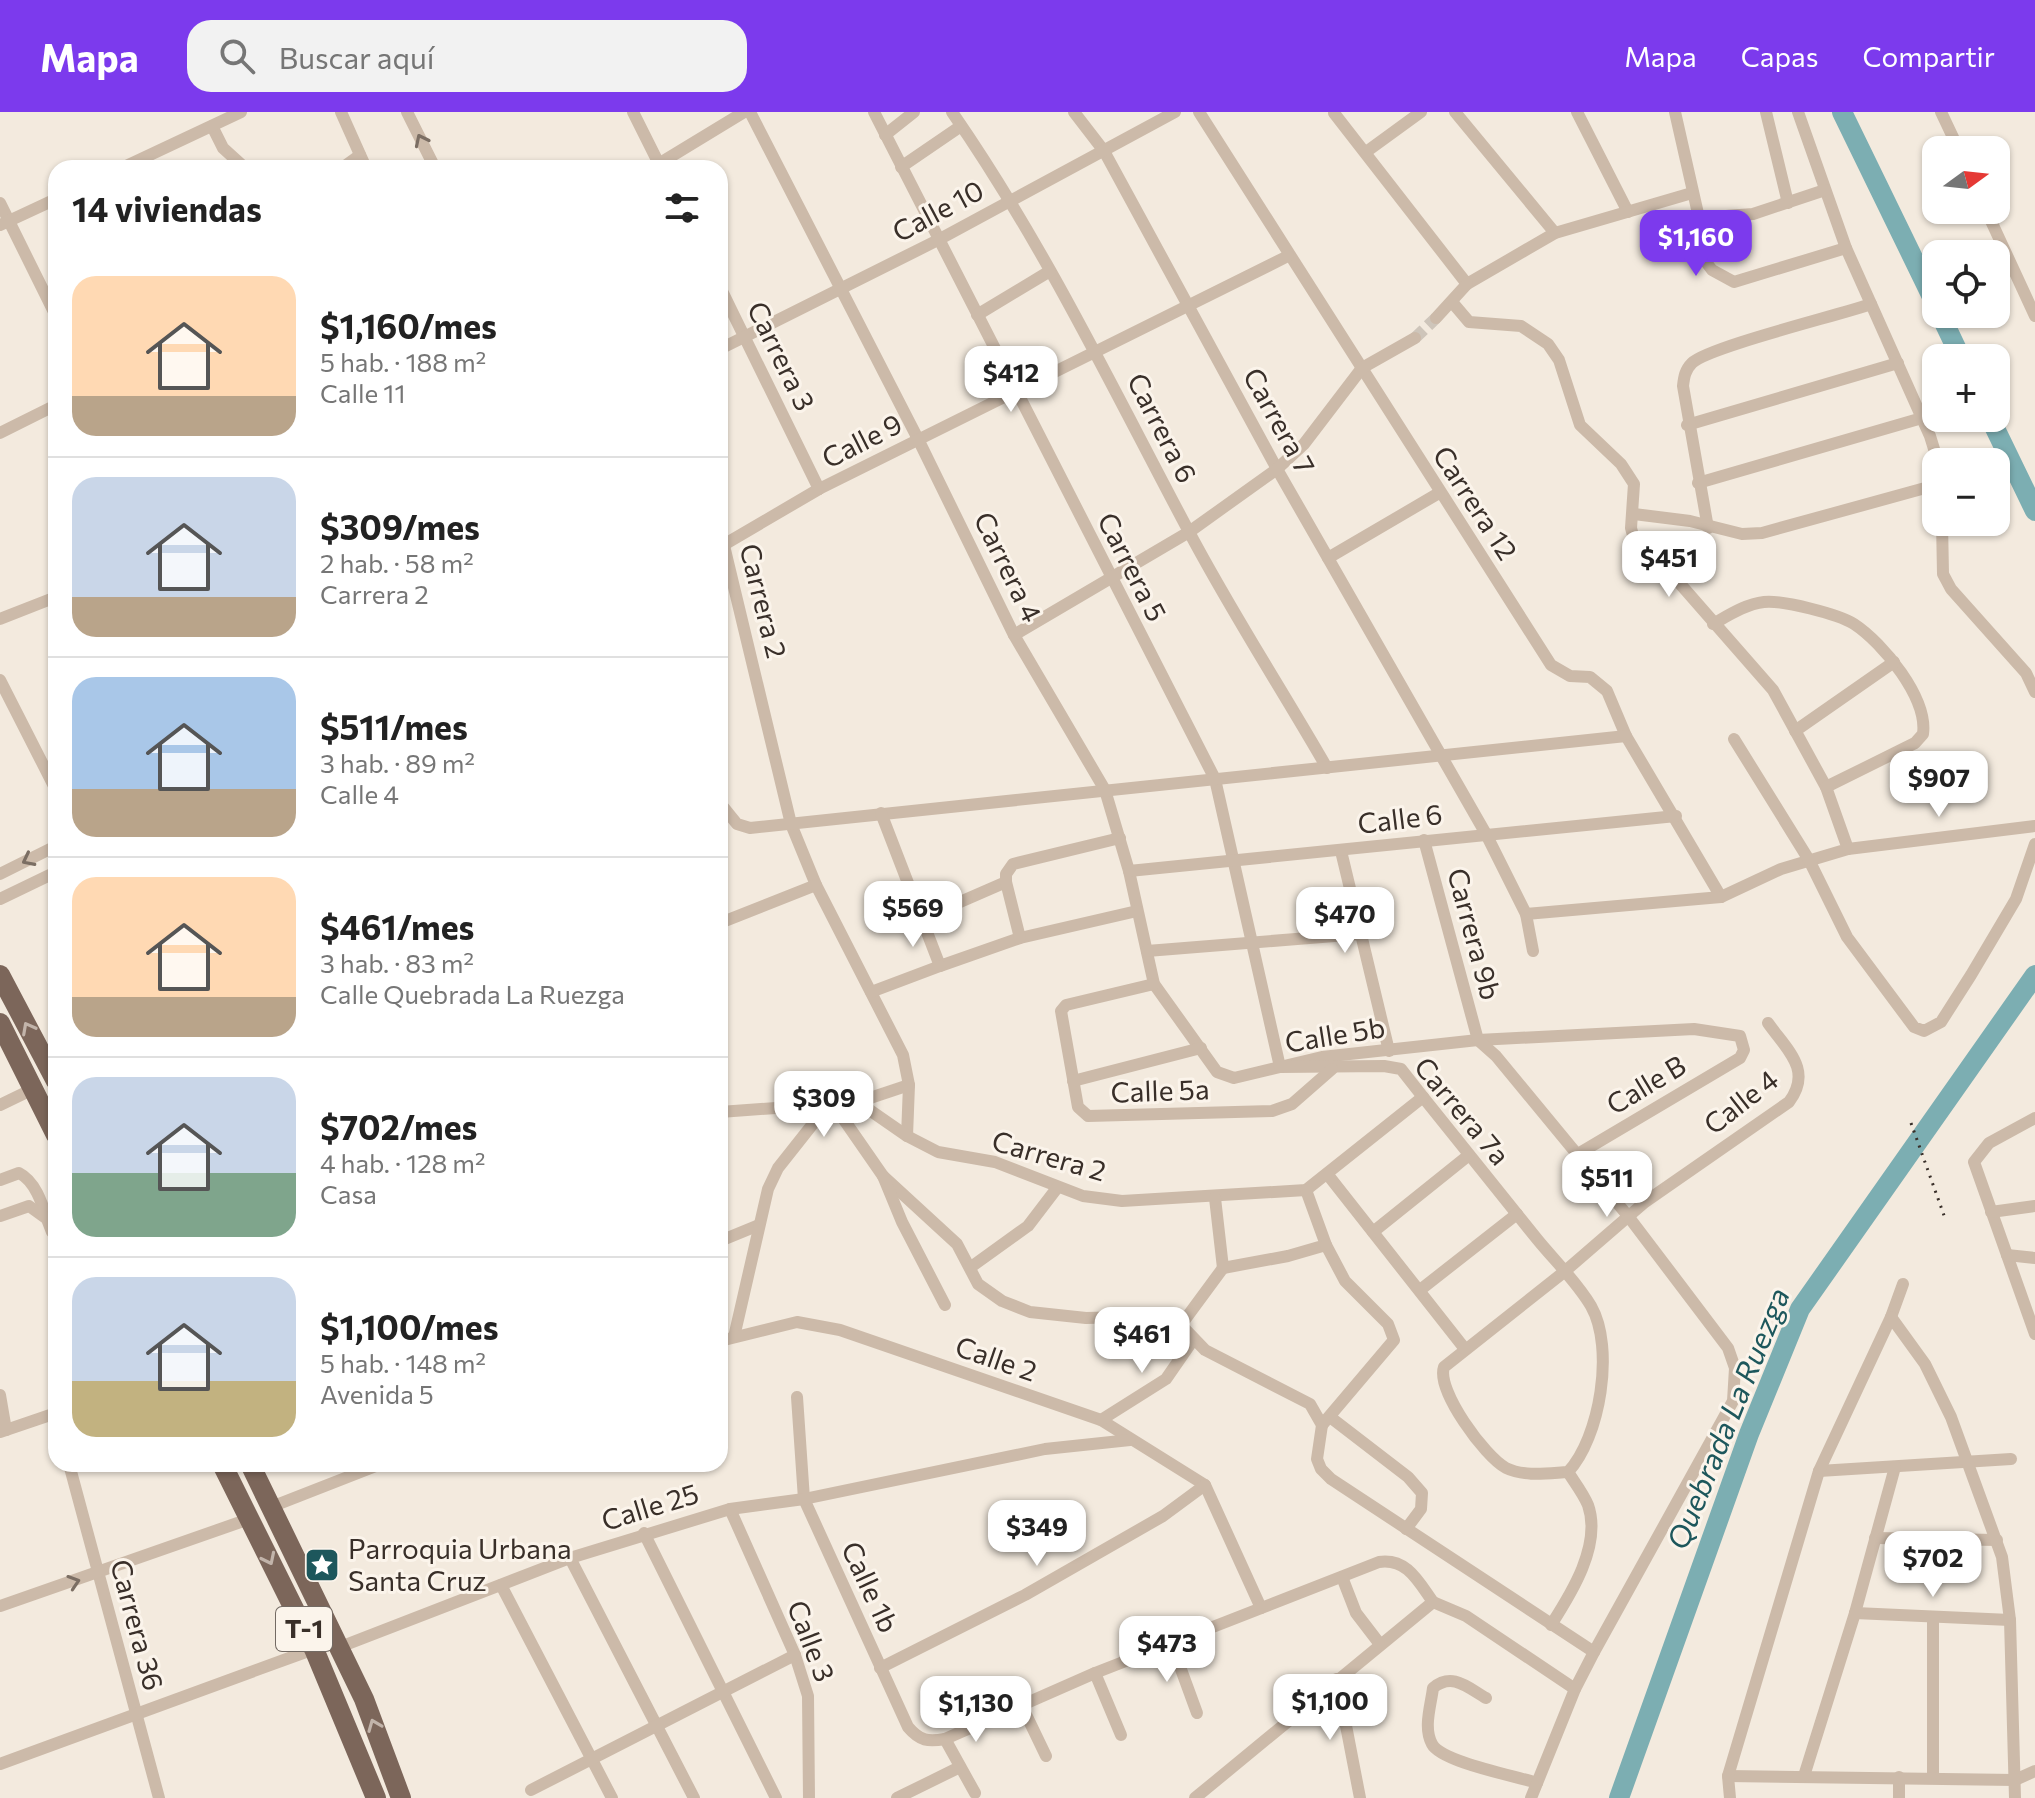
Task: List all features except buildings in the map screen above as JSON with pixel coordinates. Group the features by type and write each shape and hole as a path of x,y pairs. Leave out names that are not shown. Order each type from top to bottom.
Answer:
{"main road":[{"path":"0,975 48,1066"},
{"path":"0,1023 48,1119"},
{"name":"T-1","path":"226,1472 314,1649 376,1798"},
{"name":"T-1","path":"254,1472 340,1647 401,1798"}],"street":[{"path":"139,160 241,112"},
{"path":"341,112 362,160"},
{"path":"407,112 431,160"},
{"path":"633,112 654,160"},
{"path":"668,160 747,112"},
{"name":"Carrera 4","path":"747,112 918,439 1014,635 1105,790 1129,871 1154,984 1201,1048"},
{"name":"Carrera 5","path":"874,112 1109,577 1215,779 1236,859 1280,1067"},
{"path":"885,135 914,112"},
{"name":"Carrera 6","path":"952,112 1010,200 1095,351 1189,532 1327,768"},
{"name":"Carrera 7","path":"1074,112 1104,151 1277,469 1442,753 1526,914 1533,951"},
{"name":"Calle 10","path":"728,344 938,240 1175,112"},
{"name":"Carrera 12","path":"1199,112 1551,665 1570,676 1590,677 1607,691 1626,736 1676,816 1721,897"},
{"path":"1366,152 1421,112"},
{"path":"1455,112 1555,233"},
{"path":"1577,112 1628,212"},
{"path":"1675,112 1699,218 1703,258 1723,279 1734,282 1846,248"},
{"path":"1766,112 1788,203"},
{"path":"1698,483 1922,418 1846,248 1798,112"},
{"path":"1941,112 1952,136"},
{"path":"1334,113 1467,284"},
{"path":"212,126 223,148 236,160"},
{"path":"901,167 961,126"},
{"path":"154,153 157,160"},
{"path":"353,160 360,155"},
{"path":"1699,218 1753,214 1825,190"},
{"path":"1436,318 1467,284 1555,233 1692,193"},
{"path":"0,203 4,223 48,302"},
{"path":"4,223 48,203"},
{"path":"1992,224 2035,316"},
{"name":"Calle 9","path":"728,542 819,489 1288,256"},
{"path":"977,315 1050,271"},
{"path":"1452,302 1469,322 1521,326 1548,344 1559,360 1580,425 1621,464 1634,484 1631,528 1635,543 1648,560 1675,578 1773,690 1826,787 1848,849"},
{"name":"Carrera 3","path":"728,303 819,489"},
{"path":"1708,528 1687,425 1684,375 1700,357 1871,304"},
{"path":"1014,635 1189,532 1277,469 1304,444 1362,368 1415,338"},
{"path":"1687,425 1898,363"},
{"path":"0,433 48,409"},
{"path":"1634,514 1690,521 1708,528 1742,534 1762,533 1922,489"},
{"path":"1328,558 1439,493"},
{"path":"1942,536 1942,565 1947,581 2026,673 2035,692"},
{"name":"Carrera 2","path":"728,566 791,824 816,885 903,1055 909,1085 907,1136"},
{"path":"0,619 48,600"},
{"path":"1713,624 1752,605 1768,602 1818,611 1853,623 1894,662 1921,706 1923,734 1915,743 1826,787"},
{"path":"1795,731 1894,662"},
{"path":"0,680 48,774"},
{"path":"728,813 737,824 750,828 1626,736"},
{"path":"1734,739 1809,860 1847,937 1914,1027 1924,1031 1941,1022 1979,963 2016,899 2035,844"},
{"path":"881,813 940,966"},
{"name":"Calle 6","path":"1129,871 1676,816"},
{"path":"1526,914 1721,897 1809,860 1848,849 2035,826"},
{"path":"1020,938 1006,882 1006,874 1013,864 1120,838"},
{"name":"Carrera 9b","path":"1424,840 1478,1040"},
{"path":"0,874 48,850"},
{"path":"1341,851 1389,1051"},
{"path":"0,899 48,876"},
{"path":"921,919 1006,882"},
{"path":"728,920 816,885"},
{"path":"871,992 1020,938 1137,911"},
{"path":"1147,951 1359,934"},
{"name":"Calle 5a","path":"1154,984 1066,1005 1061,1011 1078,1107 1088,1116 1256,1112 1287,1107 1332,1069"},
{"name":"Calle 4","path":"1465,1349 1564,1272 1628,1216 1789,1102 1800,1088 1796,1061 1768,1023"},
{"name":"Calle 5b","path":"1201,1048 1217,1072 1226,1077 1322,1057 1478,1040 1694,1029 1740,1036 1744,1050 1740,1058"},
{"path":"1478,1040 1496,1056 1628,1216 1728,1348 1735,1368 1733,1401 1575,1689 1531,1798"},
{"path":"1073,1081 1201,1048"},
{"name":"Calle B","path":"1578,1154 1740,1058"},
{"name":"Carrera 7a","path":"1280,1067 1332,1069 1393,1066 1401,1069 1592,1307 1603,1350 1602,1380 1587,1442 1580,1459 1568,1472"},
{"path":"728,1111 831,1101 858,1102 909,1085"},
{"path":"0,1105 33,1089"},
{"name":"Carrera 2","path":"858,1102 907,1136 938,1152 1015,1168 1057,1188 1083,1196 1122,1201 1215,1198 1306,1190 1423,1097"},
{"path":"831,1101 883,1176 902,1222 945,1305"},
{"path":"728,1327 768,1189 778,1168 831,1101"},
{"path":"2035,1118 1989,1143 1974,1162 2035,1334"},
{"path":"1373,1232 1469,1155"},
{"path":"0,1180 19,1173 25,1176 42,1202 48,1219"},
{"path":"1328,1175 1465,1349 1444,1367 1440,1376 1468,1426 1492,1457 1507,1469 1525,1473 1568,1472 1589,1509 1590,1532 1583,1568 1551,1625"},
{"path":"883,1176 949,1236 987,1293 1030,1312 1086,1318 1163,1316 1181,1325 1205,1350 1310,1404 1326,1421 1408,1477 1422,1493 1421,1509 1406,1529"},
{"path":"971,1267 1028,1226 1057,1188"},
{"path":"1306,1190 1326,1245 1345,1281 1388,1324 1394,1340 1326,1421 1317,1459 1321,1469 1406,1529 1594,1652"},
{"path":"1181,1325 1223,1268 1215,1198"},
{"path":"0,1216 29,1206 48,1224"},
{"path":"1991,1212 2035,1206"},
{"path":"1420,1290 1517,1214"},
{"path":"728,1238 759,1225"},
{"path":"1223,1268 1288,1256 1326,1245"},
{"path":"2007,1255 2035,1258"},
{"path":"1730,1798 1728,1776 1819,1471 1891,1317 1903,1284"},
{"path":"1891,1317 1925,1364 1969,1461 2006,1573 2015,1798"},
{"name":"Calle 2","path":"728,1339 797,1322 840,1330 1101,1420 1205,1485"},
{"path":"1101,1420 1166,1379 1193,1340"},
{"path":"0,1395 3,1431 48,1417"},
{"name":"Calle 1b","path":"797,1397 804,1499 880,1668 917,1738 930,1741 945,1739"},
{"name":"Calle 25","path":"340,1647 570,1558 730,1509 804,1499 1045,1449 1130,1440"},
{"path":"1819,1471 2011,1459"},
{"path":"1804,1776 1855,1613 1895,1467"},
{"name":"Carrera 36","path":"71,1472 159,1798"},
{"path":"271,1507 361,1472"},
{"path":"880,1668 1025,1595 1163,1516 1205,1485 1261,1608"},
{"name":"Calle 3","path":"730,1509 795,1655 808,1696 809,1798"},
{"path":"0,1606 99,1574 249,1519"},
{"path":"644,1533 776,1798"},
{"path":"1875,1538 1997,1540"},
{"path":"570,1558 694,1798"},
{"path":"975,1793 945,1739 1171,1642 1392,1561 1410,1571 1433,1602 1466,1616 1575,1689"},
{"path":"1342,1577 1356,1613 1379,1643"},
{"path":"501,1585 612,1798"},
{"path":"1195,1798 1379,1643 1433,1602"},
{"path":"1855,1613 2010,1620"},
{"path":"1933,1617 1933,1777"},
{"path":"1171,1642 1197,1713"},
{"path":"0,1764 314,1649"},
{"path":"531,1790 795,1655"},
{"path":"1095,1673 1121,1735"},
{"path":"1337,1679 1360,1798"},
{"path":"1486,1698 1453,1679 1441,1681 1433,1688 1427,1731 1432,1745 1449,1757 1537,1783"},
{"path":"1021,1704 1046,1756"},
{"path":"897,1798 960,1767"},
{"path":"1728,1776 2015,1780 2035,1771"},
{"path":"1899,1777 1899,1798"}],"waterway":[{"name":"Quebrada La Ruezga","path":"1842,112 1922,276"},
{"name":"Quebrada La Ruezga","path":"1947,328 1954,344"},
{"name":"Quebrada La Ruezga","path":"1997,432 2035,511"},
{"name":"Quebrada La Ruezga","path":"1619,1798 1749,1434 1800,1309 2035,975"}],"tunnel":[{"path":"1415,338 1436,318"}],"railway":[{"path":"1911,1123 1946,1221"}],"place":[{"name":"Parroquia Urbana Santa Cruz","path":"322,1565"}]}
